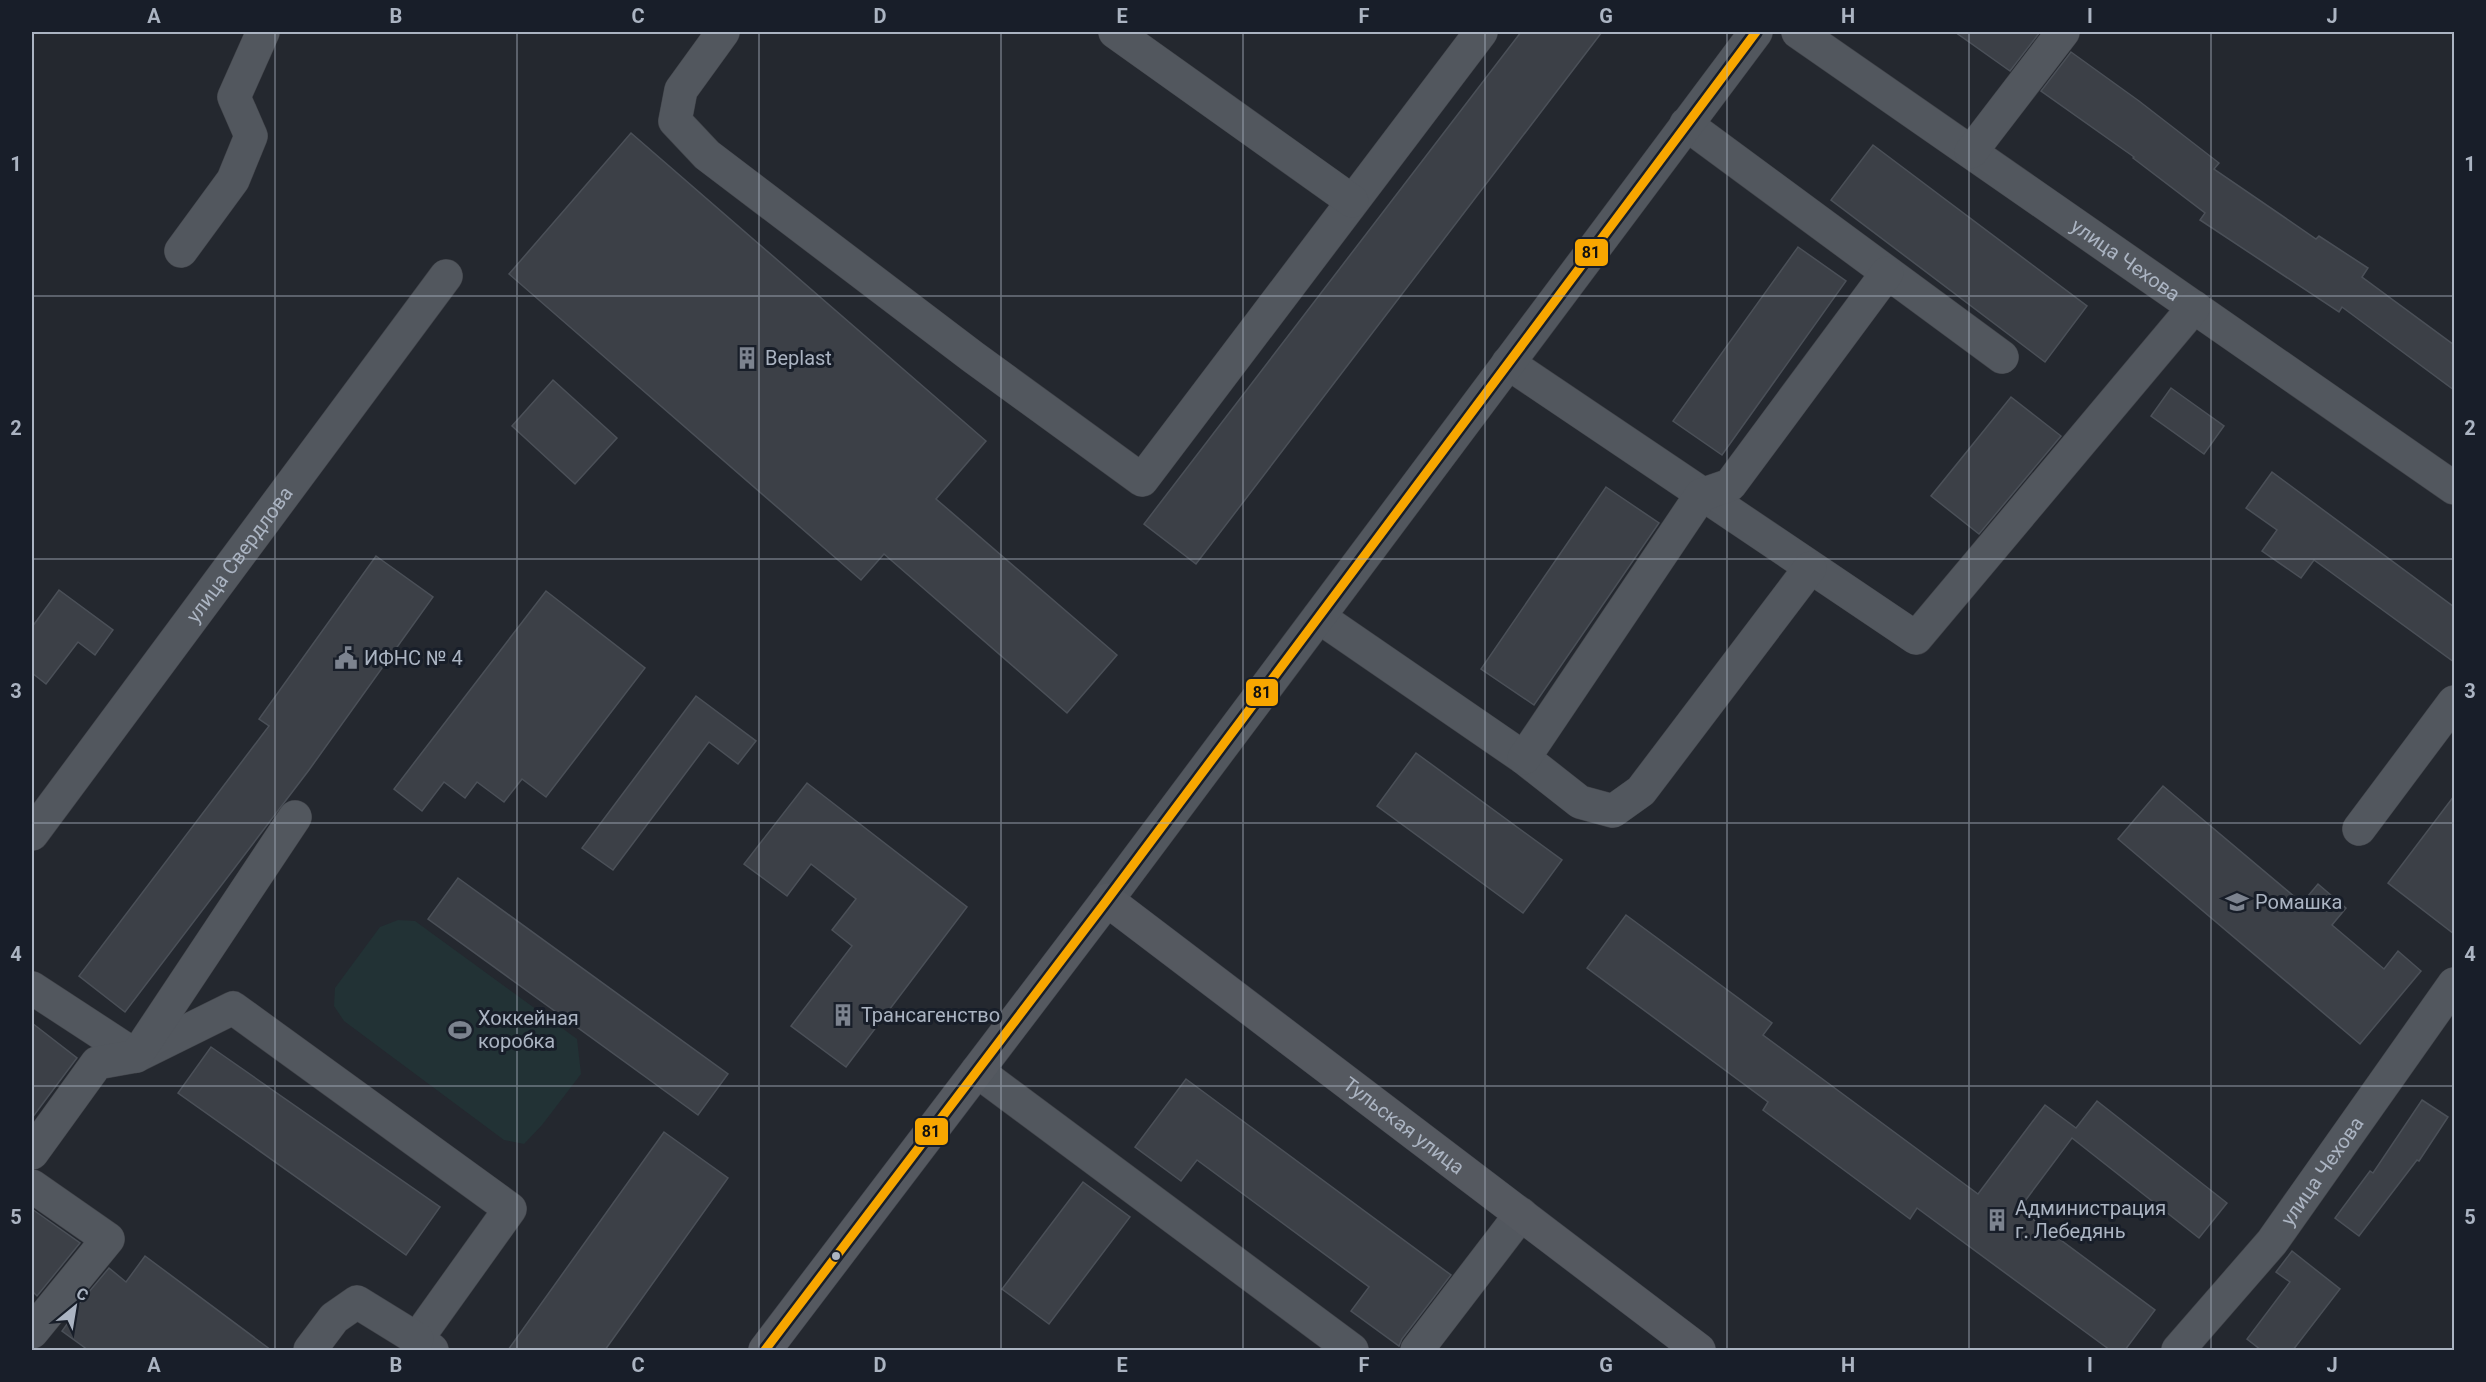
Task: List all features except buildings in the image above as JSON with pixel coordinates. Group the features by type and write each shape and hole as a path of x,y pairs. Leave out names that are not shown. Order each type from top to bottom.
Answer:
{"main road":[{"path":"765,1350 1107,900"},
{"name":"Тульская улица","path":"1107,900 1699,1350"}],"street":[{"path":"181,251 233,180 251,136 234,97 263,32"},
{"path":"723,32 681,90 675,121 707,155 973,357 1142,480 1481,32"},
{"path":"1115,32 1352,201"},
{"path":"1107,900 1756,32"},
{"name":"улица Чехова","path":"1798,32 2454,488"},
{"path":"1971,152 2063,32"},
{"path":"1686,124 2002,357"},
{"path":"1524,758 1701,495 1730,485 1887,273"},
{"name":"улица Свердлова","path":"32,834 446,276"},
{"path":"1508,363 1916,638 2194,307"},
{"path":"1319,617 1524,758 1581,802 1613,812 1641,791 1810,568"},
{"path":"2359,829 2454,702"},
{"path":"136,1056 295,817"},
{"name":"улица Чехова","path":"2178,1350 2272,1242 2454,984"},
{"path":"32,988 136,1056"},
{"path":"32,1153 97,1063 136,1056 233,1008 510,1209 425,1345 357,1302 334,1318 310,1350"},
{"path":"977,1071 1352,1350"},
{"path":"32,1186 108,1239 32,1332"},
{"path":"1417,1350 1521,1214"}],"shaded area":[{"name":"Хоккейная коробка","path":"398,920 415,921 577,1039 581,1074 542,1125 524,1144 504,1140 344,1021 334,1006 335,988 380,927"}],"transit line":[{"name":"81","path":"765,1350 1107,900 1756,32"}],"place":[{"name":"Beplast","path":"747,358"},
{"name":"ИФНС № 4","path":"346,658"},
{"name":"Ромашка","path":"2237,902"},
{"name":"Трансагенство","path":"843,1015"},
{"name":"Хоккейная коробка","path":"460,1030"},
{"name":"Администрация г. Лебедянь","path":"1997,1220"}]}
